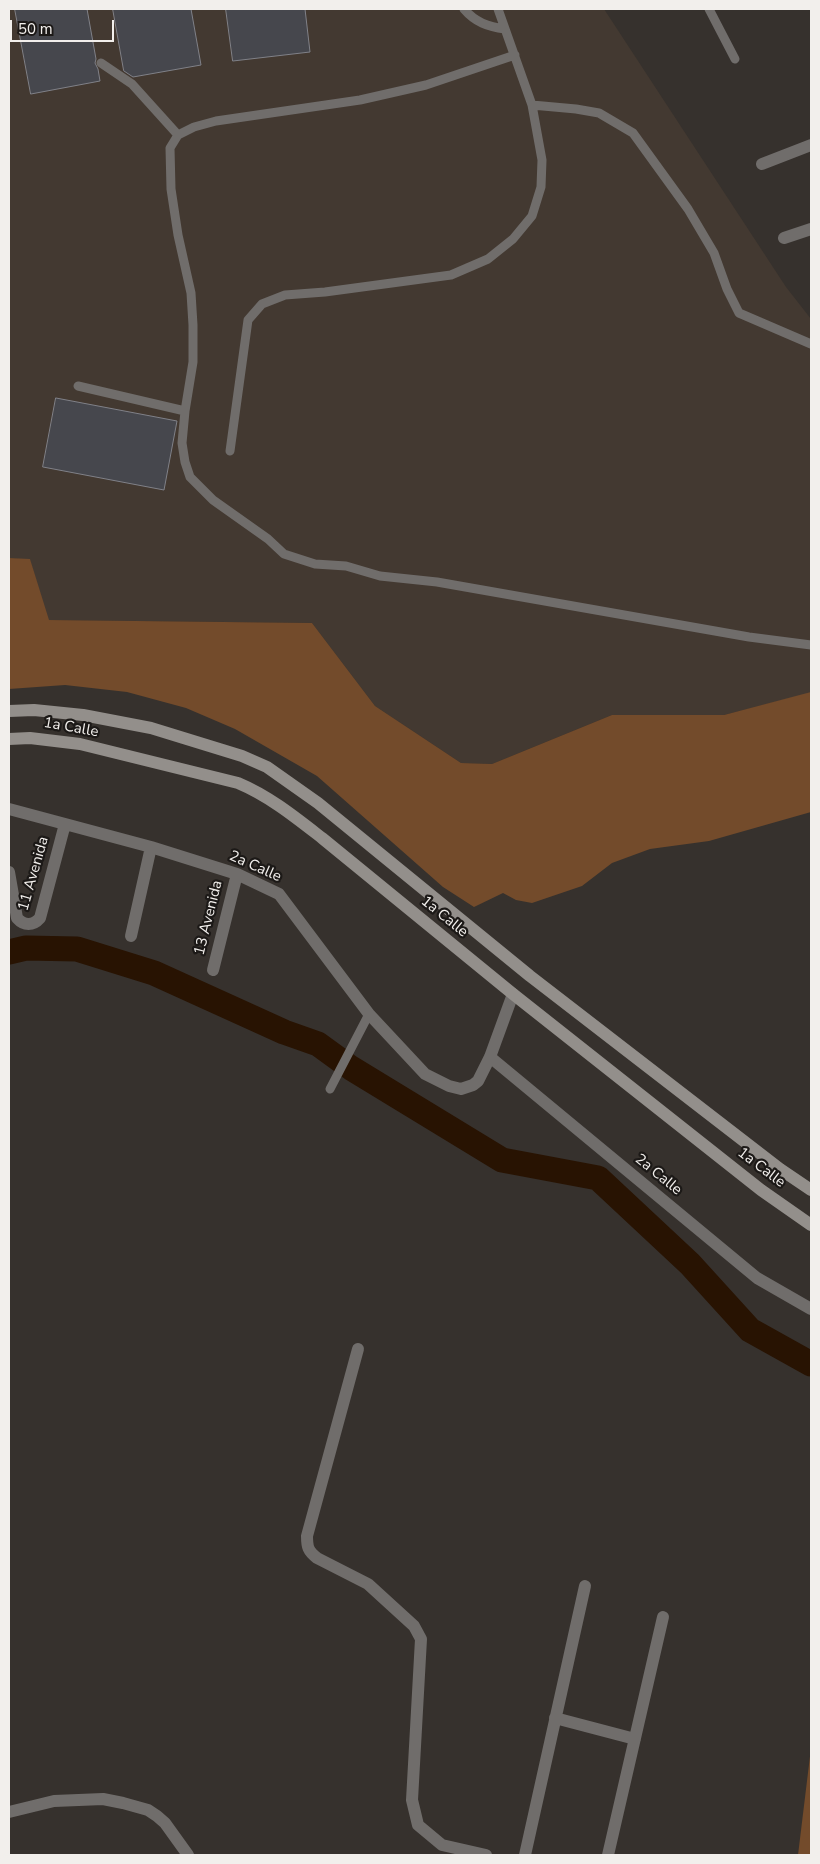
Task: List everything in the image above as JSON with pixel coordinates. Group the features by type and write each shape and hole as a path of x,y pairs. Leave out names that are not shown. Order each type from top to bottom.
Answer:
{"main road":[{"name":"1a Calle","path":"9,711 34,710 83,715 151,728 242,756 268,768 293,784 342,822 537,982 780,1169 811,1190"},
{"name":"1a Calle","path":"9,739 37,738 80,744 238,783 255,790 322,838 513,994 761,1190 811,1225"}],"street":[{"path":"762,164 811,146"},
{"path":"784,238 811,229"},
{"name":"2a Calle","path":"9,809 151,847 237,874 278,894 369,1014 425,1074 449,1086 461,1089 467,1088 478,1081 490,1057 758,1278 811,1309"},
{"name":"11 Avenida","path":"9,872 16,915 21,922 27,924 36,923 40,918 65,824"},
{"path":"131,936 151,847"},
{"name":"13 Avenida","path":"213,970 237,874"},
{"path":"490,1057 513,994"},
{"path":"358,1349 307,1536 307,1546 310,1552 317,1558 368,1584 414,1626 421,1639 412,1800 418,1825 442,1845 486,1855"},
{"path":"525,1855 585,1586"},
{"path":"608,1855 663,1617"},
{"path":"556,1718 635,1739"},
{"path":"9,1812 54,1801 103,1798 148,1810 158,1816 188,1855"}],"lane":[{"path":"464,9 471,18 490,27 505,29"},
{"path":"230,451 248,320 262,304 285,295 325,292 451,275 488,259 513,239 532,216 541,187 542,160 532,105 498,9"},
{"path":"709,9 736,59"},
{"path":"515,55 426,85 360,100 216,120 194,127 178,135 170,148 170,189 191,293 194,362 185,411 182,443 190,477 213,500 268,539 284,554 315,564 346,566 380,576 437,582 749,637 811,645"},
{"path":"101,63 132,84 178,135"},
{"path":"532,105 599,113 633,132 688,209 714,254 727,289 739,313 811,344"},
{"path":"78,386 185,411"},
{"path":"330,1089 369,1014"}],"shaded area":[{"path":"9,9 604,9 786,287 811,319 811,693 724,715 612,715 492,764 461,763 375,706 312,623 48,620 30,560 9,558"},
{"path":"9,558 30,559 49,620 312,623 375,706 461,763 492,764 612,715 724,715 811,692 811,812 709,841 650,849 612,863 582,886 532,903 516,900 503,893 474,907 443,887 317,776 235,729 186,708 127,692 65,685 9,689"},
{"path":"811,1748 811,1855 798,1855"}],"building":[{"path":"15,9 87,9 96,59 95,63 100,81 31,94"},
{"path":"113,9 191,9 201,65 133,77 124,71"},
{"path":"226,9 305,9 310,52 233,61"},
{"path":"56,398 177,421 164,490 43,467"}],"waterway":[{"path":"9,952 26,948 77,949 154,973 284,1032 318,1044 351,1068 502,1160 598,1178 690,1264 750,1330 811,1364"}]}
